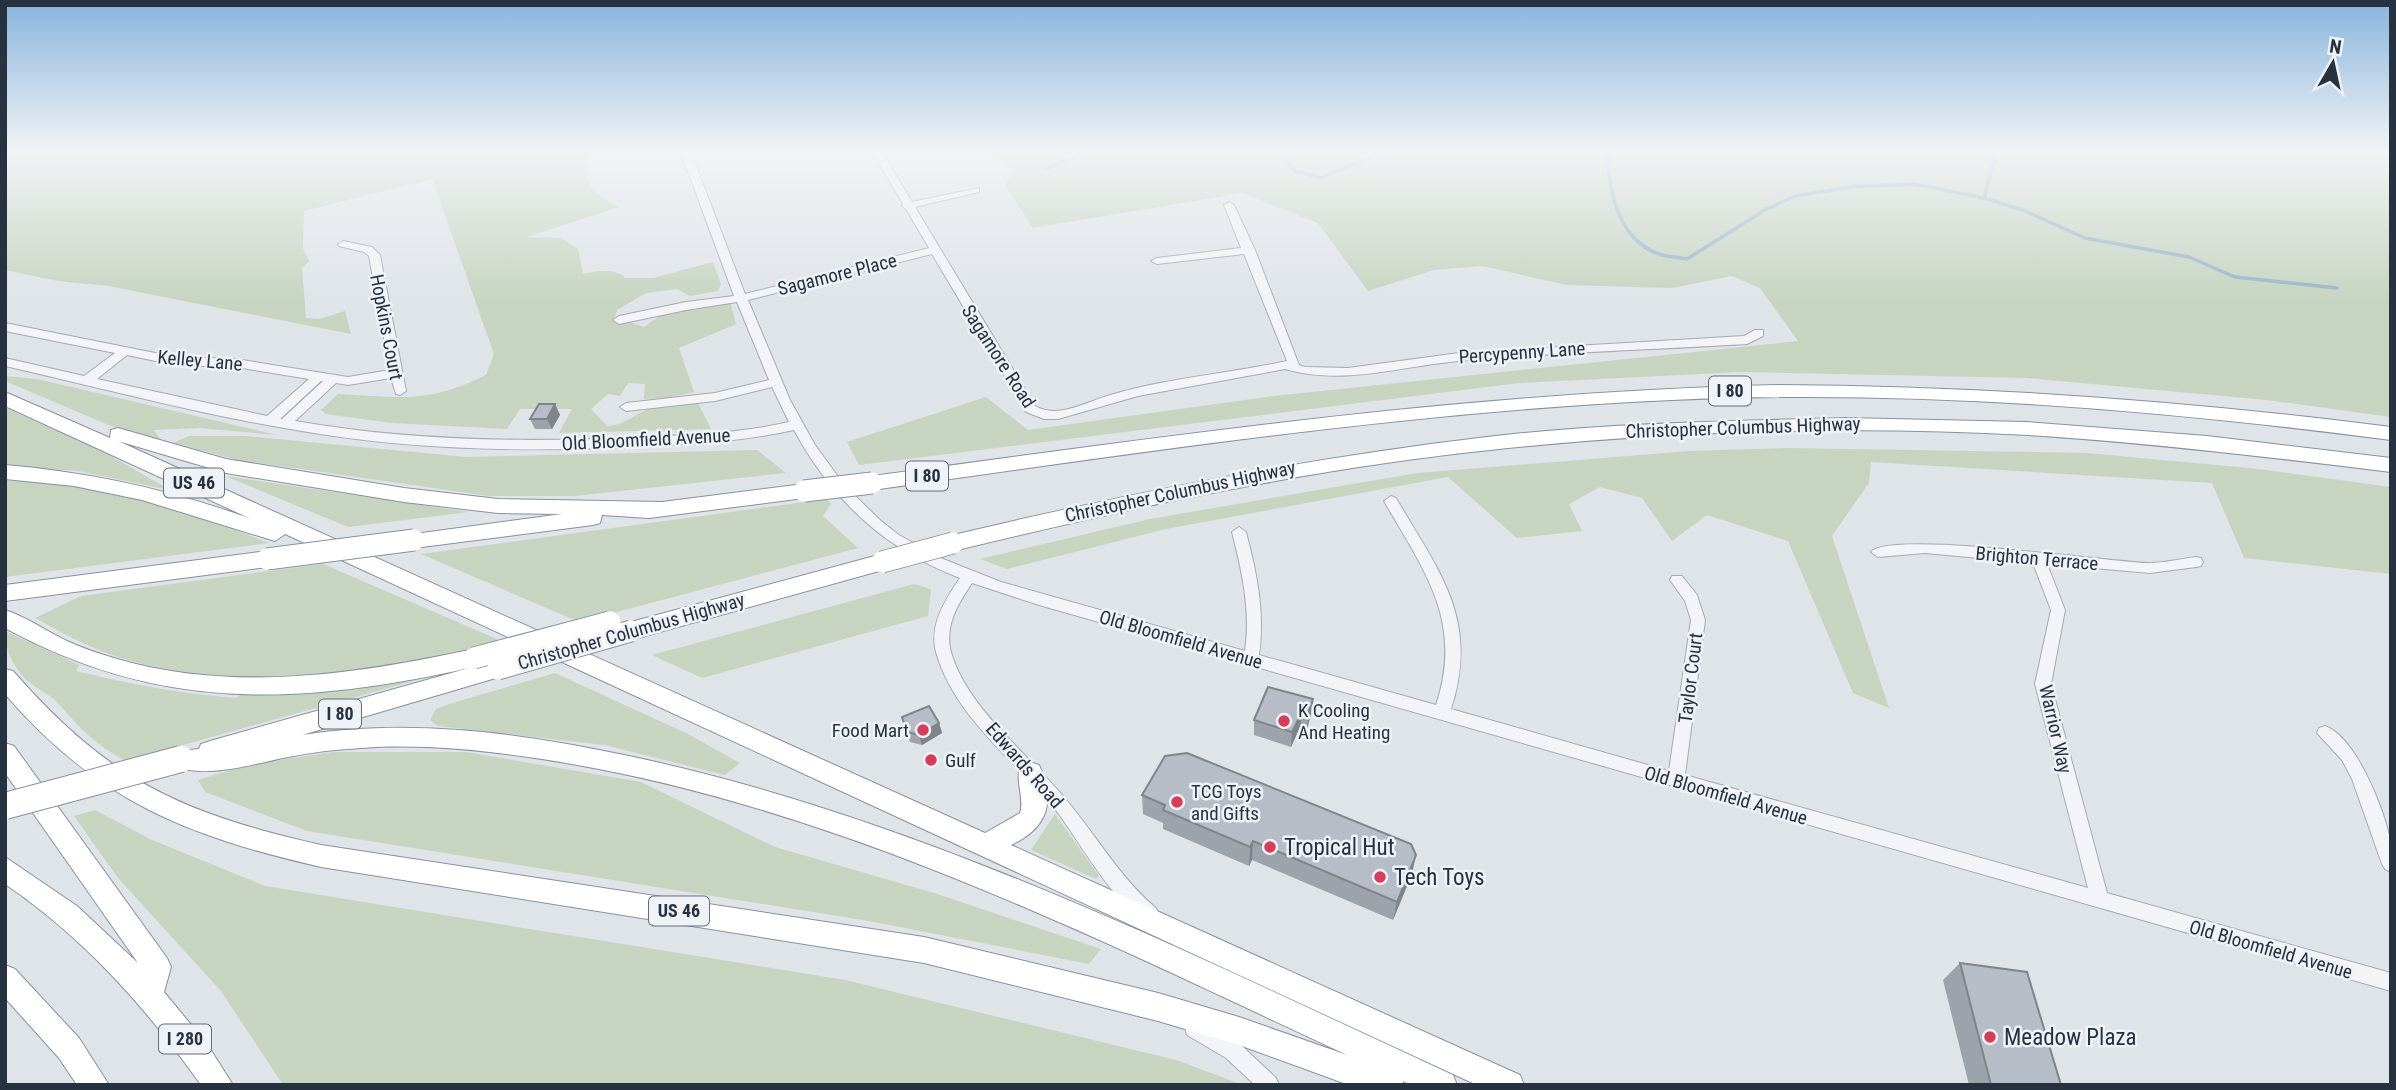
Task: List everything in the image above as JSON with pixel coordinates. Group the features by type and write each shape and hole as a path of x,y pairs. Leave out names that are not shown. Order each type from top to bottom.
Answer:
{"highway":[{"name":"Christopher Columbus Highway","path":"5,593 1466,408 1721,391 1867,390 2069,399 2227,412 2391,433"},
{"name":"US 46","path":"5,398 1510,1085"},
{"name":"Christopher Columbus Highway","path":"5,806 953,543 1134,498 1297,467 1482,442 1674,427 1822,423 1984,426 2191,442 2391,466"},
{"path":"86,433 107,431 174,453 254,471 438,499 498,506 661,509"},
{"path":"5,472 89,481 183,503 273,533 302,532"},
{"path":"5,618 52,644 110,666 168,680 207,685 269,687 356,681 427,670 768,582 803,584"},
{"name":"US 46","path":"5,678 44,725 96,769 154,804 226,833 321,856 924,950 1136,1001 1239,1031 1390,1085"},
{"path":"181,759 233,759 336,740 429,737 549,751 706,785 817,816 981,877 1443,1085"},
{"path":"5,753 157,967 150,994"},
{"path":"984,845 1013,832 1031,819 1037,801 1030,772"},
{"path":"5,869 56,904 100,940 150,994"},
{"path":"5,978 69,1048 95,1085"},
{"name":"I 280","path":"150,994 219,1085"}],"street":[{"path":"705,201 776,383 799,424"},
{"name":"Sagamore Road","path":"904,201 1030,409 1036,414 1063,415 1135,390 1286,365"},
{"path":"907,206 929,201"},
{"path":"1229,205 1290,348 1294,363 1286,365"},
{"name":"Hopkins Court","path":"343,244 368,249 374,256 400,391"},
{"name":"Sagamore Place","path":"619,320 742,298 933,250"},
{"path":"1157,261 1249,250"},
{"name":"Kelley Lane","path":"5,327 175,361 236,363 359,381 396,373"},
{"name":"Percypenny Lane","path":"1286,365 1312,374 1455,357 1746,340 1759,333"},
{"path":"86,381 125,351"},
{"name":"Old Bloomfield Avenue","path":"5,362 270,421 373,436 510,445 680,439 764,432 799,424 830,473 851,500 877,526 906,546 969,577 1676,781 2391,982"},
{"path":"270,421 319,376"},
{"path":"285,424 334,378"},
{"path":"626,407 715,397 776,383"},
{"path":"1391,501 1440,592 1449,615 1454,663 1443,712"},
{"path":"1239,532 1255,596 1257,623 1251,659"},
{"name":"Brighton Terrace","path":"1878,552 1925,548 2150,568 2196,562"},
{"name":"Warrior Way","path":"2038,558 2058,610 2043,684 2101,900"},
{"name":"Edwards Road","path":"969,577 950,605 943,624 947,666 984,718 1053,795 1129,894 1174,931"},
{"name":"Taylor Court","path":"1676,781 1698,620 1692,599 1677,580"},
{"path":"2325,733 2348,755 2360,778 2391,864"},
{"path":"1136,1001 1216,1040 1251,1065 1269,1085"}],"green space":[{"path":"5,201 345,201 304,211 303,248 309,261 302,268 306,318 320,319 345,311 351,334 108,286 58,281 5,270"},
{"path":"440,201 608,201 619,207 527,237 561,238 578,249 583,274 605,271 625,278 653,278 713,262 721,284 718,291 690,296 677,289 646,293 617,310 614,321 627,321 644,327 671,308 730,302 736,324 679,348 694,392 667,398 644,399 645,384 628,383 620,396 608,394 591,409 607,426 621,423 655,407 698,403 711,429 559,433 572,409 520,409 507,429 392,423 326,414 321,410 338,394 397,397 447,391 486,375 494,354"},
{"path":"1015,201 1195,201 1033,228"},
{"path":"1262,201 2391,201 2391,417 2267,400 2026,378 1741,372 1519,383 859,465 847,442 986,397 1028,430 1274,396 1798,341 1760,288 1732,276 1672,288 1567,285 1482,266 1434,270 1368,291 1318,223"},
{"path":"5,376 37,379 277,435 199,428 154,430 162,443 111,426 5,381"},
{"path":"5,408 104,452 170,490 78,471 5,466"},
{"path":"189,436 246,436 466,457 757,450 786,473 574,496 489,496 238,460 173,443"},
{"path":"1785,448 2087,453 2259,469 2391,487 2391,574 2244,558 2212,483 1871,462 1869,483 1832,536 1889,708 1853,693 1788,541 1707,515 1672,541 1642,498 1600,487 1569,504 1582,531 1517,538 1448,477 1166,529 1007,569 980,559 1150,519 1417,473 1690,451"},
{"path":"225,476 469,512 348,527"},
{"path":"5,480 100,489 149,501 269,543 5,577"},
{"path":"827,499 831,504 823,516 858,548 579,622 421,554"},
{"path":"323,564 506,643 405,663 350,670 240,676 186,672 135,662 87,645 35,618 81,596"},
{"path":"914,584 931,589 928,616 702,678 652,655"},
{"path":"5,631 79,665 76,671 156,688 217,696 237,698 240,694 294,694 424,678 125,761 95,741 54,699 22,675 9,655"},
{"path":"555,673 688,734 740,763 725,775 604,745 438,726 430,720 436,709 449,704"},
{"path":"332,752 466,752 641,782 775,847 934,893 1101,949 1089,964 869,921 307,831 205,792 198,780 247,765"},
{"path":"95,810 152,840 265,886 845,980 1176,1060 1243,1085 283,1085 221,991 118,878 74,816"},
{"path":"1055,814 1099,876 1096,879 1031,850"}],"building":[{"path":"539,404 555,404 547,419 530,419"},
{"path":"1268,687 1313,699 1308,714 1302,712 1292,732 1254,720"},
{"path":"929,706 939,723 919,735 907,732 902,717"},
{"path":"1187,753 1411,844 1416,855 1397,902 1253,841 1250,847 1163,810 1165,805 1142,795 1165,756"},
{"path":"1960,963 2027,972 2061,1085 1991,1085"}],"waterway":[{"path":"1615,201 1625,225 1645,247 1659,254 1687,259 1765,210 1785,201"},
{"path":"1993,201 2023,210 2085,238 2189,257 2235,277 2337,288"}],"place":[{"name":"K Cooling And Heating","path":"1284,721"},
{"name":"Food Mart","path":"923,730"},
{"name":"Gulf","path":"931,760"},
{"name":"TCG Toys and Gifts","path":"1177,802"},
{"name":"Tropical Hut","path":"1270,847"},
{"name":"Tech Toys","path":"1380,877"},
{"name":"Meadow Plaza","path":"1990,1037"}]}
